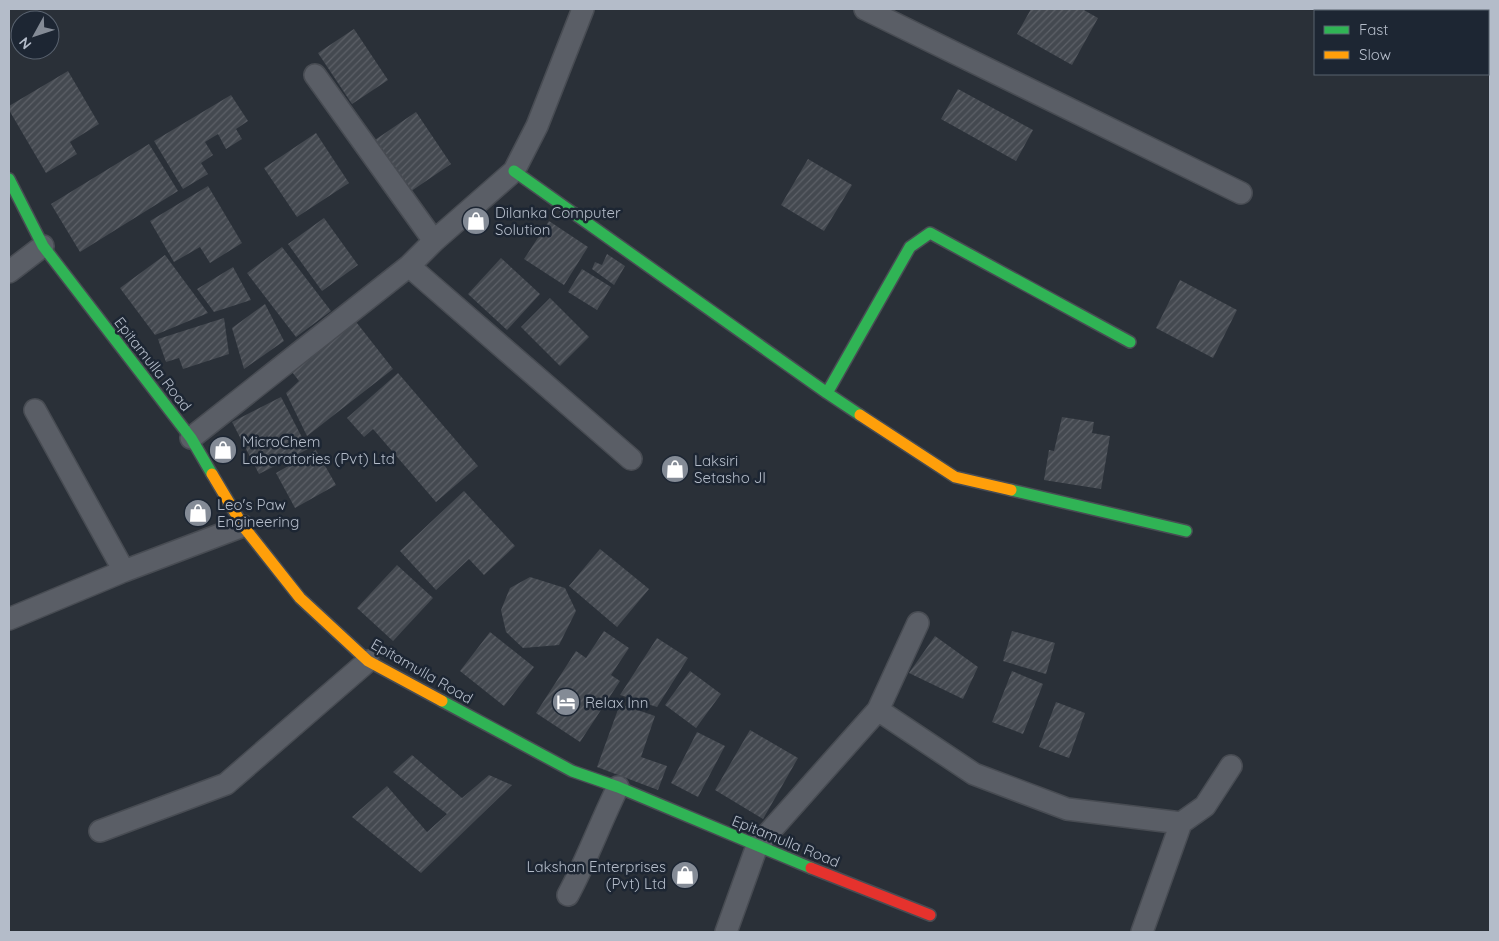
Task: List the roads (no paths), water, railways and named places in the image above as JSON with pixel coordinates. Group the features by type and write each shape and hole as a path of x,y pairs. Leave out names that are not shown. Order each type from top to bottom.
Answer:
{"street":[{"path":"865,9 1241,193"},
{"path":"191,438 409,266 434,241 514,171 537,126 577,11"},
{"path":"315,75 434,241"},
{"path":"514,171 827,393 955,477 1186,531"},
{"name":"Epitamulla Road","path":"9,179 43,246 191,438 243,526 300,598 368,661 572,772 618,788 930,915"},
{"path":"827,393 910,247 930,234 1130,342"},
{"path":"9,272 43,246"},
{"path":"409,266 631,459"},
{"path":"35,410 124,571"},
{"path":"9,620 124,571 243,526"},
{"path":"726,932 757,846 878,710 918,623"},
{"path":"100,831 226,784 368,661"},
{"path":"878,710 974,774 1067,809 1181,823"},
{"path":"1142,932 1181,823 1205,806 1231,766"},
{"path":"568,895 590,851 602,818 618,788"}],"place":[{"name":"Dilanka Computer Solution","path":"476,221"},
{"name":"MicroChem Laboratories (Pvt) Ltd","path":"223,450"},
{"name":"Laksiri Setasho JI","path":"675,469"},
{"name":"Leo's Paw Engineering","path":"198,513"},
{"name":"Relax Inn","path":"566,702"},
{"name":"Lakshan Enterprises (Pvt) Ltd","path":"685,875"}]}
